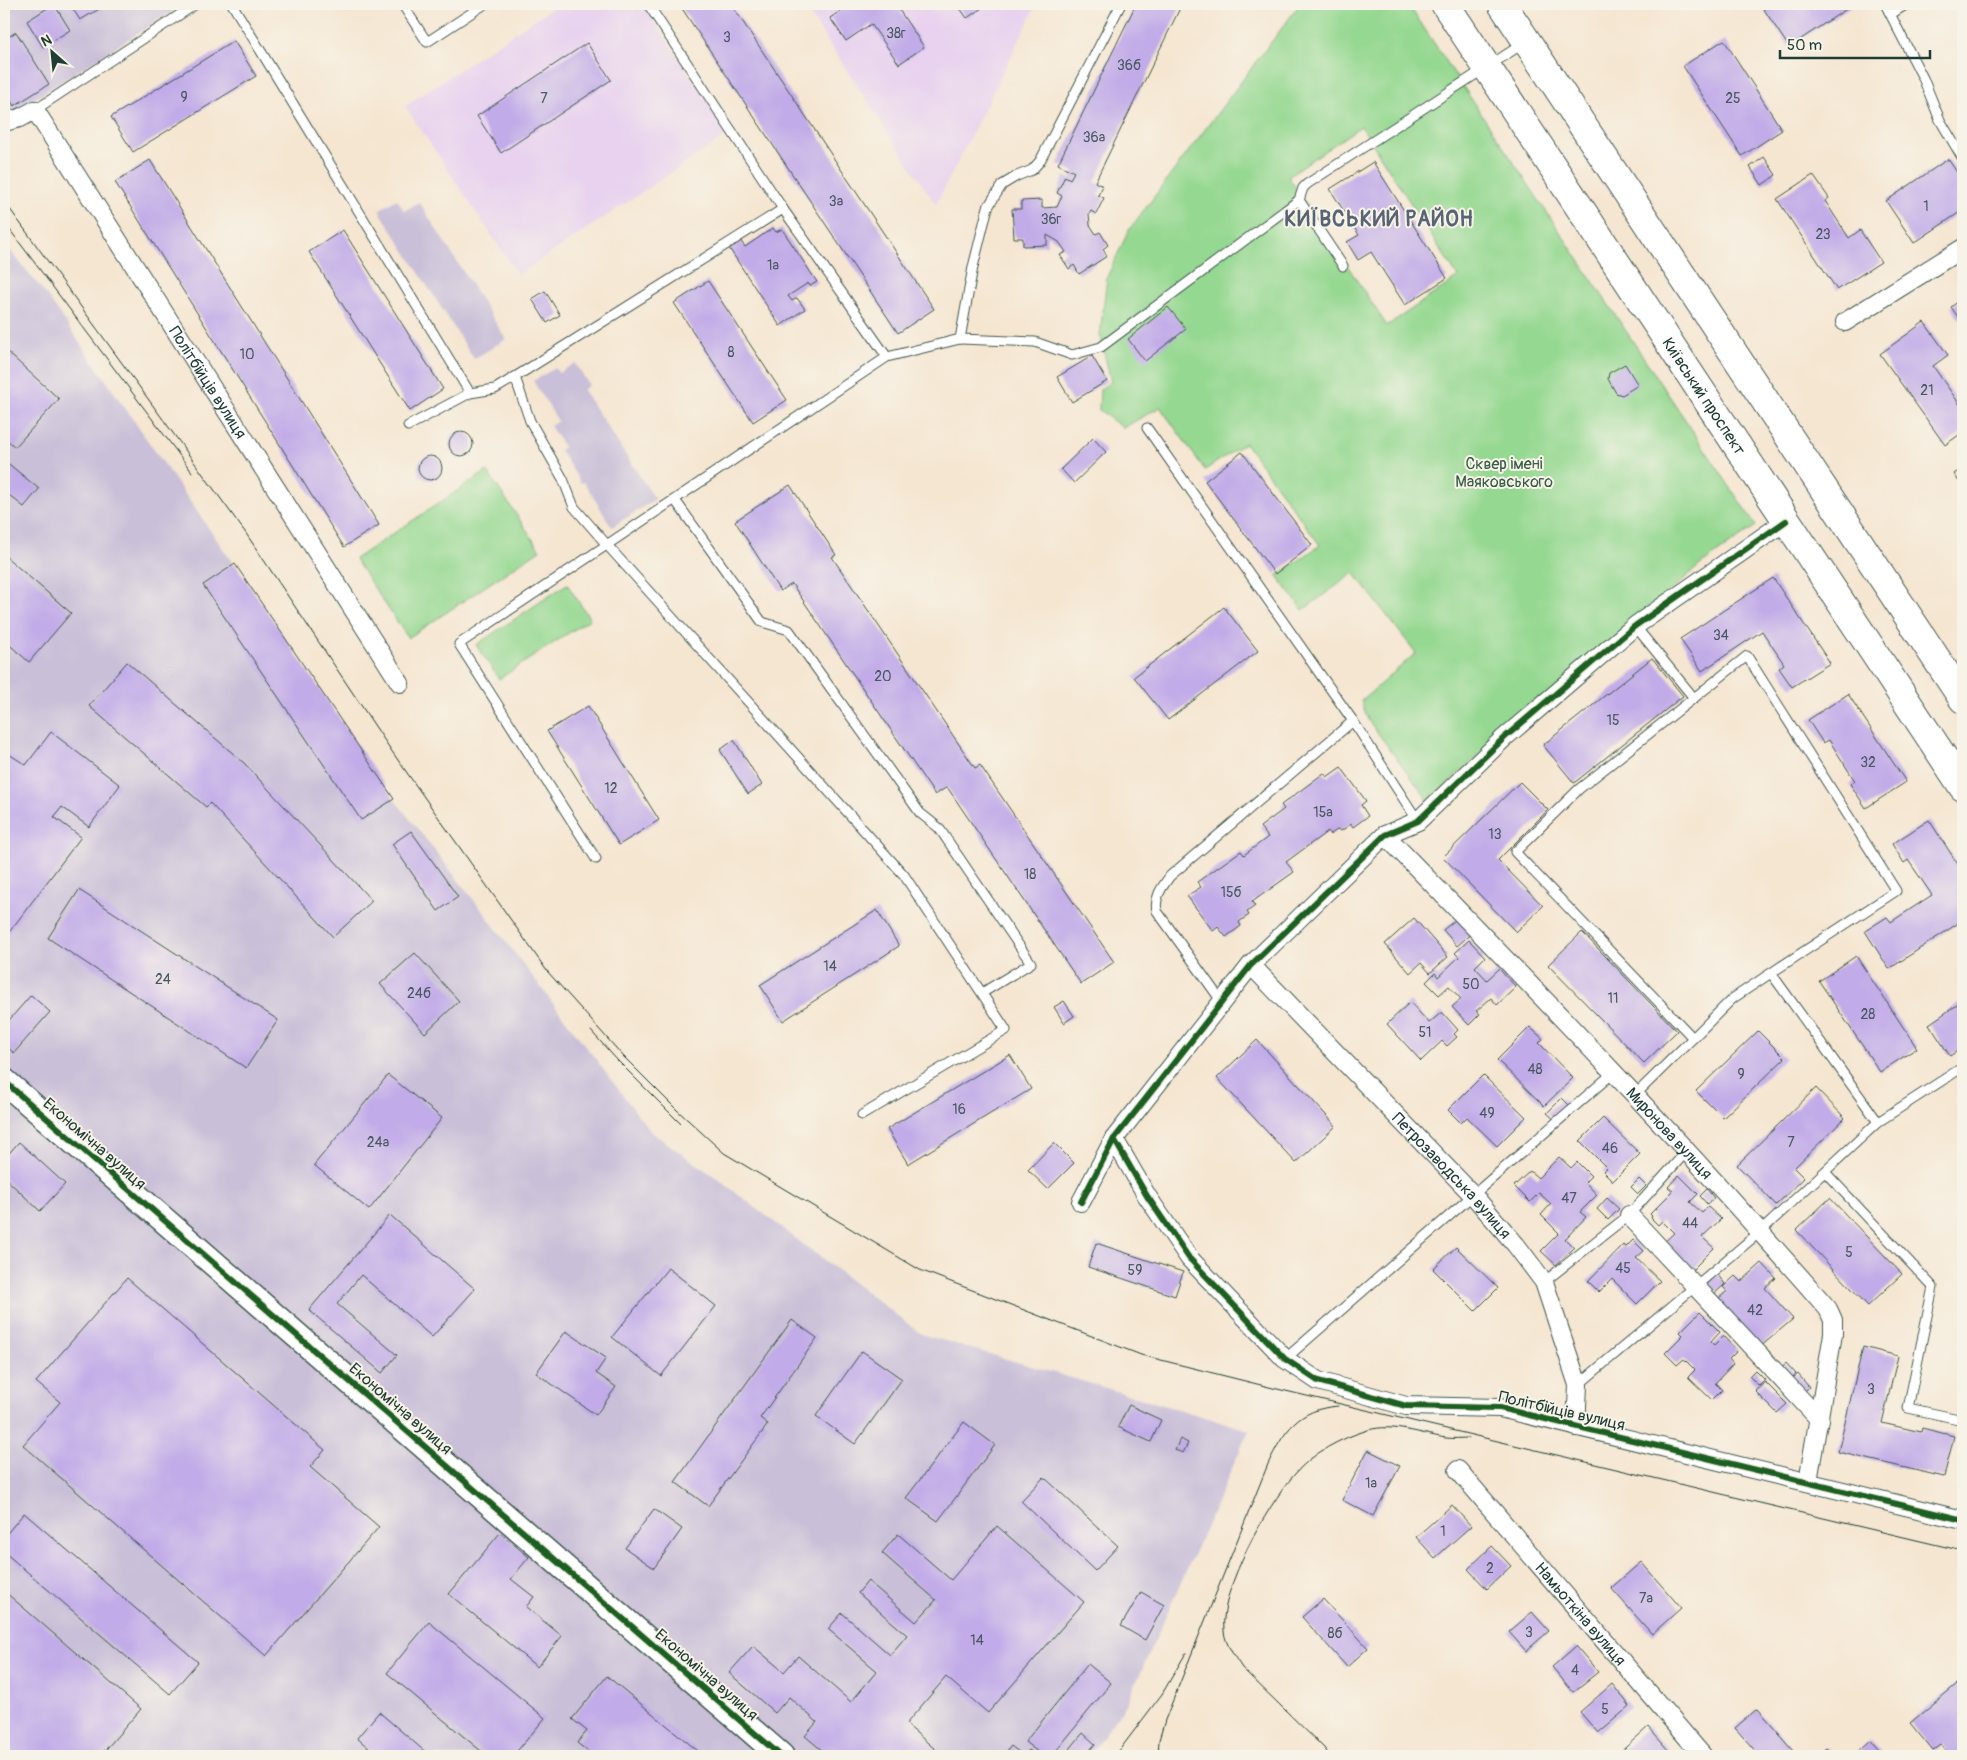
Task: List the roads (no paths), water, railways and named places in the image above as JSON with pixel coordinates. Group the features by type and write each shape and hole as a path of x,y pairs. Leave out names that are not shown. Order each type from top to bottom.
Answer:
{"main road":[{"name":"Київський проспект","path":"1445,4 1963,787"},
{"path":"1502,4 1963,700"}],"street":[{"path":"4,122 20,118 35,110"},
{"name":"Політбійців вулиця","path":"35,110 400,683"},
{"path":"1846,322 1963,248"},
{"path":"1081,1202 1114,1139 1251,965 1385,835 1418,821 1504,738 1635,626 1786,521"},
{"name":"Миронова вулиця","path":"1385,835 1687,1151 1761,1231 1828,1309 1833,1320 1833,1334 1820,1420 1808,1481"},
{"name":"Петрозаводська вулиця","path":"1251,965 1473,1195 1516,1245 1544,1282 1578,1385 1576,1428"},
{"name":"Економічна вулиця","path":"4,1081 780,1756"},
{"name":"Політбійців вулиця","path":"1114,1139 1147,1196 1188,1258 1285,1359 1318,1381 1406,1406 1500,1408 1576,1428 1808,1481 1963,1520"},
{"path":"1629,1214 1820,1420"},
{"name":"Намьоткіна вулиця","path":"1458,1470 1702,1756"}],"lane":[{"path":"35,110 196,4"},
{"path":"232,4 470,393"},
{"path":"402,4 427,42 485,4"},
{"path":"648,4 783,209 887,357"},
{"path":"960,339 973,267 988,207 1002,185 1032,170 1040,161 1121,4"},
{"path":"1885,4 1923,78 1940,120 1963,159"},
{"path":"1891,14 1907,4"},
{"path":"596,859 459,644 887,357 960,339 1035,342 1072,355 1101,347 1299,200 1303,188 1307,184 1527,41"},
{"path":"1299,200 1344,266"},
{"path":"408,426 470,393 496,389 783,209"},
{"path":"515,377 530,421 563,479 574,507 904,875 1006,1030 862,1115"},
{"path":"1147,428 1353,721 1418,821"},
{"path":"675,500 762,622 789,630 920,813 939,828 1032,963 982,993"},
{"path":"1635,626 1694,698"},
{"path":"1634,1096 1732,1000 1896,891 1747,656 1579,789 1515,852 1693,1038"},
{"path":"1222,1002 1157,911 1155,901 1170,876 1353,721"},
{"path":"1771,973 1878,1122"},
{"path":"1578,1385 1761,1231 1878,1122 1963,1067"},
{"path":"1285,1359 1612,1073"},
{"path":"1544,1282 1629,1214 1687,1151"},
{"path":"1825,1172 1933,1286 1908,1408 1963,1420"}],"tram line":[{"path":"4,201 245,532 393,753 547,971 624,1057 677,1110 724,1153 920,1270 1141,1355 1963,1551"},
{"path":"4,222 192,472"},
{"path":"591,1031 681,1124"},
{"path":"1158,1756 1159,1740 1165,1720 1274,1452 1287,1432 1302,1417 1324,1408 1338,1406"},
{"path":"1330,1756 1242,1668 1228,1646 1224,1631 1224,1614 1229,1594 1247,1549 1271,1507 1294,1475 1318,1453 1337,1442 1358,1433 1378,1428 1397,1428 1446,1438 1469,1438"},
{"path":"1115,1756 1162,1694 1186,1653"}],"district":[{"name":"КИЇВСЬКИЙ РАЙОН","path":"1379,219"}],"park label":[{"name":"Сквер імені Маяковського","path":"1504,472"}]}
